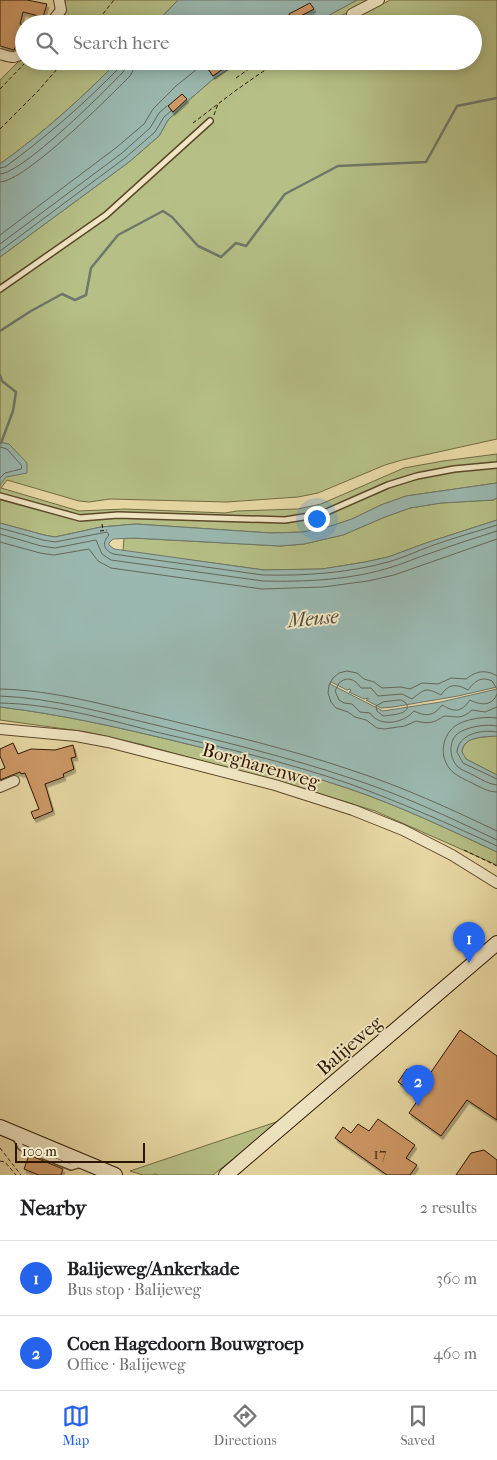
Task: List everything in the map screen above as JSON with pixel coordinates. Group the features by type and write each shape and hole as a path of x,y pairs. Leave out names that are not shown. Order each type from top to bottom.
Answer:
{"street":[{"path":"57,15 61,10 59,0"},
{"path":"352,14 379,0"},
{"path":"0,54 15,58"},
{"name":"Borgharenweg","path":"0,730 76,736 108,742 275,785 353,810 403,830 452,855 497,883"},
{"path":"0,788 14,781"},
{"name":"Balijeweg","path":"226,1175 497,943"},
{"path":"6,1129 115,1175"}],"lane":[{"path":"0,289 106,215 210,121"},
{"path":"0,496 80,518 118,515 285,520 322,514 388,485 417,476 497,465"}],"path":[{"path":"102,15 114,0"},
{"path":"0,89 18,70"},
{"path":"0,129 56,70"},
{"path":"236,78 247,70"},
{"path":"193,124 265,70"},
{"path":"210,121 218,104"},
{"path":"100,531 107,530"},
{"path":"0,1148 21,1175"},
{"path":"0,1161 5,1162 16,1175"}],"green space":[{"path":"65,0 178,0 164,15 62,15"},
{"path":"357,0 373,0 342,15 330,15"},
{"path":"390,0 497,0 497,439 402,460 385,465 318,493 298,497 227,502 110,499 89,502 79,501 7,480 1,488 79,511 125,509 225,513 298,509 321,504 404,468 497,454 497,483 406,496 381,505 352,519 328,527 303,532 271,533 136,524 101,527 55,537 0,523 0,257 129,162 159,136 168,120 189,100 212,80 227,70 482,70 482,15 362,15"},
{"path":"15,65 15,70 109,70 61,115 0,164 0,80"},
{"path":"497,498 497,520 388,557 322,569 264,570 123,551 124,538 280,546 304,544 343,535 410,508 441,503 493,500"},
{"path":"0,707 66,717 131,731 283,768 326,781 404,810 497,852 497,865 375,811 301,788 140,744 87,732 0,720"},
{"path":"497,736 497,775 466,759 462,753 465,744 472,739"},
{"path":"282,1120 213,1175 143,1175 130,1171"}],"water":[{"path":"178,0 357,0 330,15 164,15"},
{"path":"109,70 227,70 212,80 189,100 168,120 159,136 129,162 0,257 0,164 90,89"},
{"path":"0,442 9,444 27,463 27,473 6,477 0,485"},
{"name":"Meuse","path":"497,483 497,498 493,500 441,503 410,508 343,535 304,544 280,546 133,538 113,539 109,545 114,549 264,570 322,569 388,557 497,520 497,687 458,696 381,708 366,700 368,698 364,699 349,692 351,691 350,689 347,690 331,682 330,684 383,711 441,702 497,689 497,736 480,737 470,740 463,747 462,752 466,759 497,775 497,852 385,802 304,775 240,757 131,731 66,717 0,707 0,523 55,537 101,527 136,524 271,533 303,532 328,527 352,519 381,505 406,496"}],"building":[{"path":"0,0 27,0 47,4 44,15 23,12 22,15 15,15 14,50 0,46"},
{"path":"310,3 314,9 302,15 289,14"},
{"path":"209,70 221,70 213,76"},
{"path":"182,94 187,99 173,112 168,106"},
{"path":"13,743 18,754 31,749 55,750 73,745 76,757 71,758 74,769 63,774 64,777 45,784 53,811 34,819 31,812 39,809 25,773 21,774 20,772 0,780 0,770 5,768 0,756 0,749"},
{"path":"460,1030 497,1056 497,1120 467,1100 441,1136 409,1113 420,1097 398,1082 407,1069 425,1081"},
{"path":"378,1119 415,1145 406,1158 417,1165 410,1175 387,1175 335,1138 343,1127 351,1133 358,1124 369,1131"},
{"path":"484,1150 497,1160 497,1175 456,1175 471,1153"},
{"path":"29,1155 63,1169 61,1175 39,1175 24,1169"}],"waterway":[{"path":"0,331 62,294 75,300 86,295 91,268 118,235 163,211 172,217 198,246 221,257 236,243 246,246 285,194 338,166 426,162 457,106 497,98"},
{"path":"0,375 2,381 16,392 13,411 1,443"}],"place":[{"name":"Balijeweg/Ankerkade","path":"469,963"},
{"name":"Coen Hagedoorn Bouwgroep","path":"418,1106"}]}
